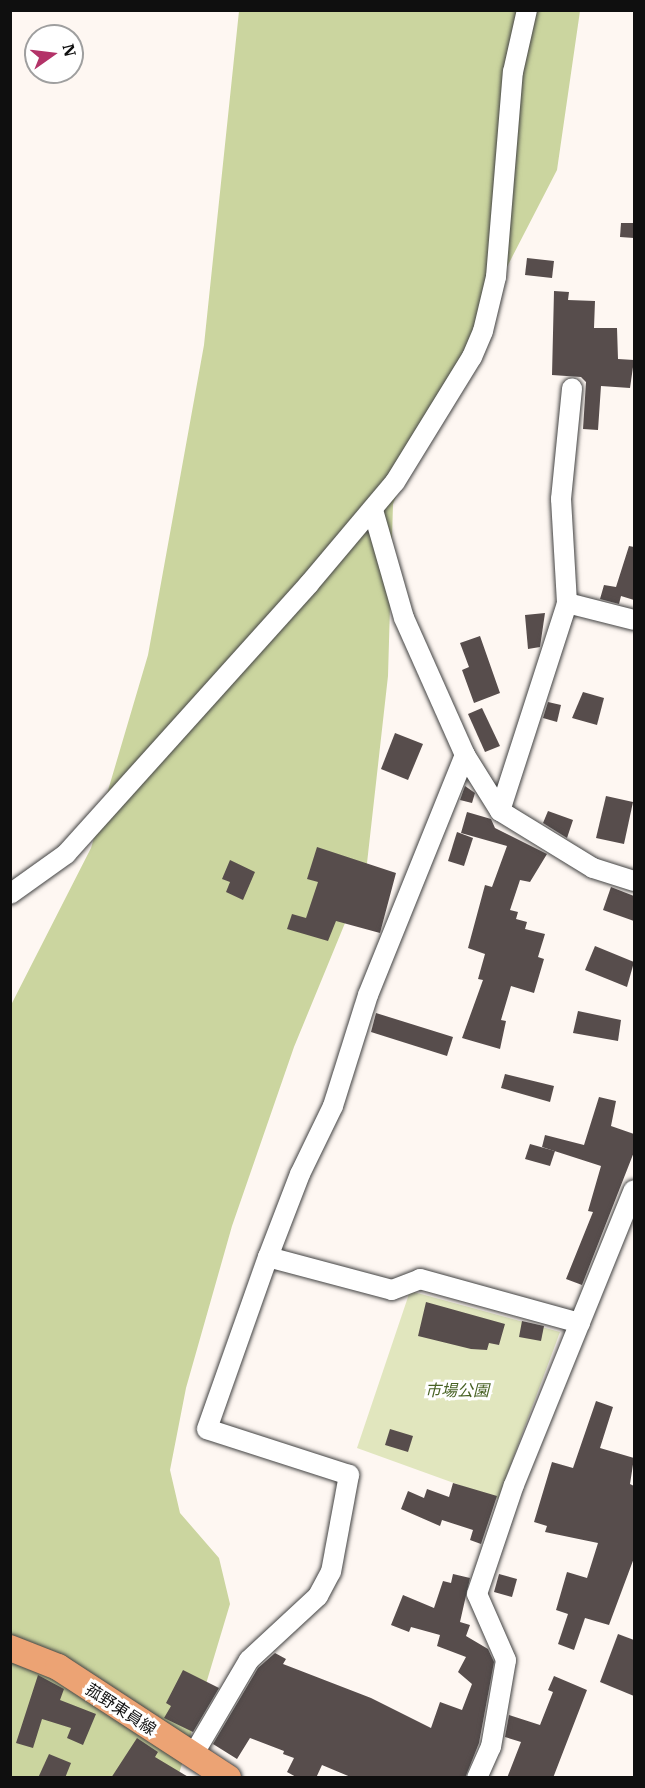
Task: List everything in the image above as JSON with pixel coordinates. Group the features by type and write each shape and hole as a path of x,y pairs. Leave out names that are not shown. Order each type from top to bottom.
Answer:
{"main road":[{"name":"菰野東員線","path":"10,1648 58,1667 228,1778"}],"street":[{"path":"10,894 74,846 373,510 429,428 483,331 499,253 517,41 527,10"},
{"path":"500,811 567,603 561,499 572,389"},
{"path":"373,510 404,618 465,755 500,811 593,868 634,881"},
{"path":"567,603 634,620"},
{"path":"193,1755 249,1660 318,1596 331,1572 349,1475 207,1429 300,1174 333,1106 372,985 465,755"},
{"path":"477,1778 491,1748 506,1660 477,1594 514,1485 634,1190"},
{"path":"268,1257 393,1290 420,1279 580,1323"}],"green space":[{"path":"239,11 580,11 557,170 428,420 393,504 388,676 366,872 294,1047 232,1226 186,1388 170,1470 180,1513 219,1558 230,1604 178,1777 11,1778 11,1005 91,848 148,655 204,345"},
{"name":"市場公園","path":"410,1291 560,1332 498,1499 357,1448"}],"building":[{"path":"621,223 634,223 634,238 620,237"},
{"path":"527,258 554,261 552,278 525,275"},
{"path":"554,291 569,292 568,300 595,301 594,328 617,328 618,359 634,360 630,388 601,386 598,430 583,429 586,382 581,377 552,375"},
{"path":"629,546 634,547 634,600 621,596 619,604 600,599 604,585 616,587"},
{"path":"545,613 540,647 528,649 525,615"},
{"path":"480,636 500,693 474,703 462,670 469,667 460,643"},
{"path":"583,692 604,698 597,725 572,718"},
{"path":"548,702 561,705 557,722 543,718"},
{"path":"482,708 500,746 485,752 468,714"},
{"path":"395,733 423,744 408,780 381,769"},
{"path":"465,786 475,793 472,803 460,800"},
{"path":"606,796 633,802 624,844 596,838"},
{"path":"548,811 573,820 567,838 543,823"},
{"path":"467,812 491,819 495,828 547,854 530,882 520,880 510,910 518,912 516,919 527,922 525,929 545,934 538,957 544,959 534,993 511,986 501,1020 506,1021 500,1049 462,1038 483,980 478,979 485,954 468,948 485,885 492,887 507,846 461,833"},
{"path":"457,832 473,838 464,866 448,861"},
{"path":"317,847 396,873 380,933 336,921 328,941 287,929 292,914 306,918 318,882 307,879"},
{"path":"230,860 255,872 243,900 226,892 230,882 222,879"},
{"path":"611,887 634,896 634,921 603,910"},
{"path":"595,946 634,962 627,987 585,970"},
{"path":"578,1011 621,1020 618,1041 573,1033"},
{"path":"376,1013 453,1037 447,1056 371,1032"},
{"path":"505,1074 554,1086 550,1102 501,1088"},
{"path":"599,1097 616,1101 611,1126 634,1134 634,1152 582,1285 566,1279 593,1212 588,1211 601,1166 542,1147 545,1135 584,1145"},
{"path":"530,1144 555,1151 550,1166 525,1159"},
{"path":"426,1302 505,1324 499,1345 489,1343 487,1350 471,1349 418,1336"},
{"path":"522,1321 544,1326 541,1341 519,1337"},
{"path":"596,1401 613,1407 600,1448 634,1458 630,1484 634,1486 634,1558 609,1625 585,1618 574,1650 558,1644 568,1614 556,1610 567,1572 587,1578 598,1543 545,1532 547,1526 534,1522 552,1462 573,1468"},
{"path":"390,1429 413,1436 408,1452 385,1445"},
{"path":"453,1483 497,1496 481,1544 470,1540 473,1530 442,1520 440,1526 401,1509 408,1491 424,1498 427,1489 449,1497"},
{"path":"453,1574 470,1578 460,1622 470,1625 466,1636 488,1649 494,1662 479,1743 465,1778 353,1778 322,1765 316,1778 298,1778 287,1772 294,1758 283,1754 284,1751 250,1738 237,1759 213,1744 258,1668 275,1653 286,1659 283,1664 371,1698 431,1728 440,1702 462,1710 472,1684 458,1672 466,1657 437,1646 440,1635 411,1627 409,1632 391,1625 403,1595 434,1608 443,1581 451,1583"},
{"path":"499,1574 517,1579 512,1597 494,1592"},
{"path":"618,1634 634,1640 634,1696 600,1682"},
{"path":"183,1670 219,1688 193,1732 164,1718 171,1706 166,1703"},
{"path":"38,1675 64,1689 60,1700 96,1714 83,1745 67,1738 71,1728 42,1719 33,1748 16,1743"},
{"path":"554,1676 587,1690 553,1778 507,1778 521,1742 505,1737 509,1715 540,1725 553,1692 548,1690"},
{"path":"137,1738 158,1752 155,1757 190,1778 111,1778"},
{"path":"49,1754 71,1763 65,1778 38,1778"}]}
